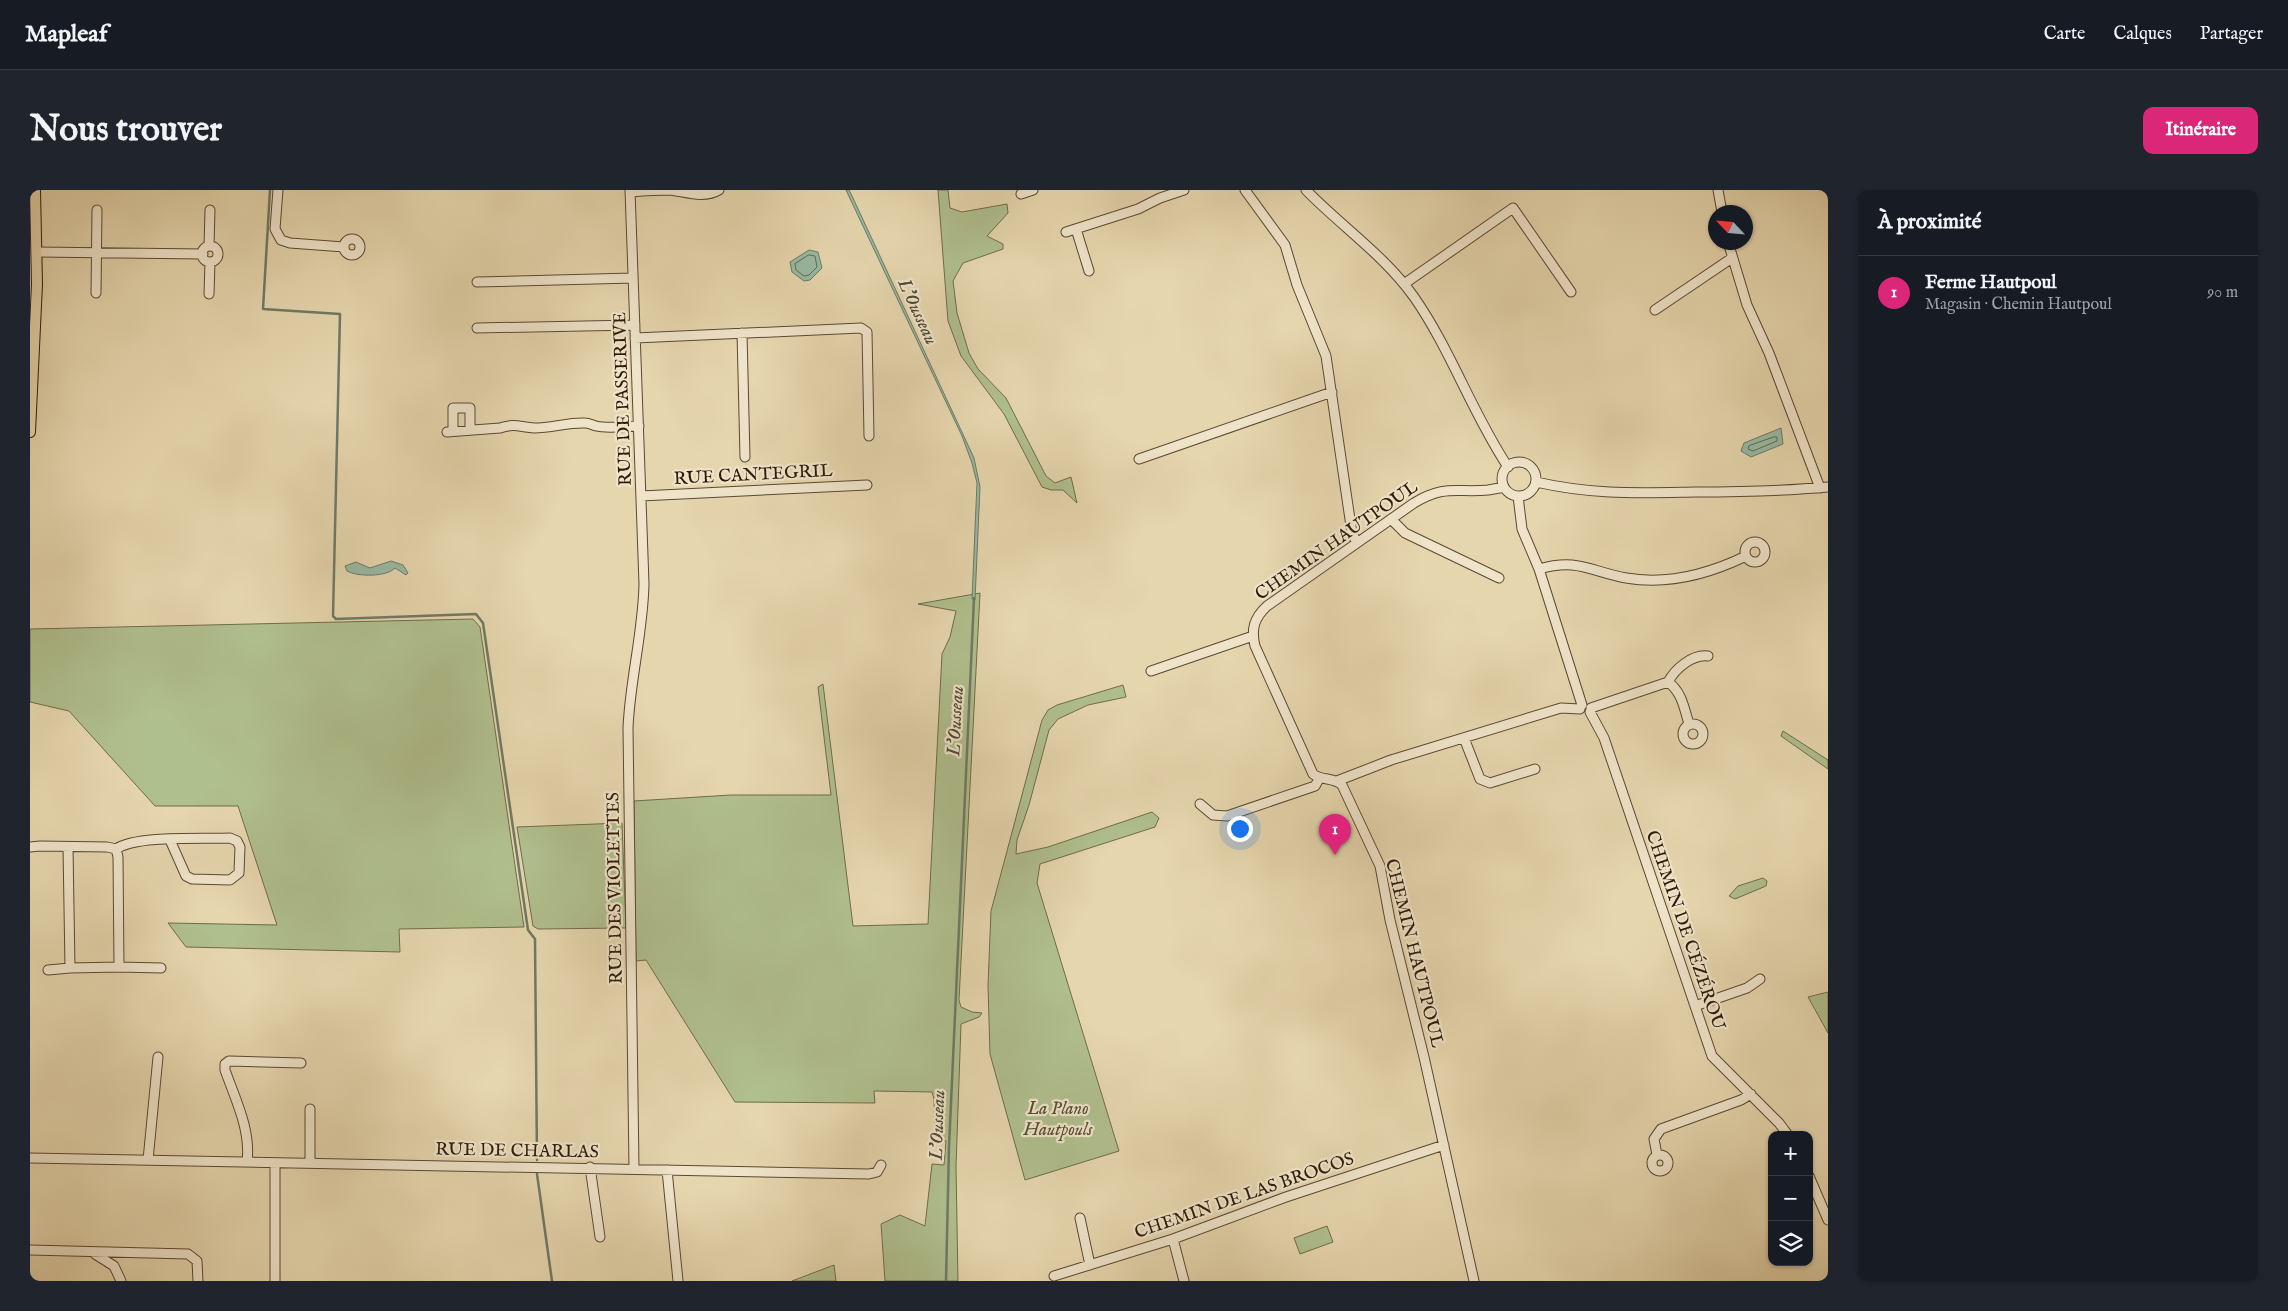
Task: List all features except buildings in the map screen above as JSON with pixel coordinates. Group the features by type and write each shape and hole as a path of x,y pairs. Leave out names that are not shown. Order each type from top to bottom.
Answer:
{"main road":[{"path":"30,432 33,284 37,252 35,190"}],"street":[{"path":"278,190 275,229 281,240 290,243 344,246"},
{"path":"630,191 668,190 712,194 719,190"},
{"path":"1021,194 1033,190"},
{"path":"1066,232 1138,209 1160,198 1184,190"},
{"path":"1245,190 1288,250 1297,285 1326,356 1352,533 1357,543"},
{"path":"1306,190 1376,253 1404,284 1437,335 1508,466"},
{"path":"1718,190 1721,205"},
{"name":"RUE DE PASSERIVE","path":"630,191 644,608"},
{"path":"1404,284 1513,208 1572,292"},
{"path":"96,293 97,210"},
{"path":"202,254 209,246 210,210"},
{"path":"1076,229 1089,271"},
{"path":"209,246 215,247 218,254 216,259 210,262"},
{"path":"1536,482 1579,491 1616,494 1824,487 1769,353 1746,305 1730,250"},
{"path":"37,252 202,254"},
{"path":"202,254 204,259 210,262"},
{"path":"1655,310 1732,258"},
{"path":"208,294 210,262"},
{"path":"476,282 634,278"},
{"path":"477,328 635,325"},
{"path":"635,338 861,328 867,332 869,436"},
{"path":"742,333 745,457"},
{"path":"1140,459 1332,392"},
{"path":"470,429 470,408 453,408 450,431 500,428 507,425 522,425 532,428 587,423 596,427 639,426"},
{"path":"1519,462 1528,465 1535,472 1536,482 1530,493 1518,496 1510,494 1504,487 1503,477 1508,466 1519,462"},
{"name":"RUE CANTEGRIL","path":"641,496 866,485"},
{"name":"CHEMIN HAUTPOUL","path":"1253,636 1254,624 1258,614 1267,606 1414,503 1438,492 1458,489 1490,490 1504,487"},
{"name":"CHEMIN DE CÉZÉROU","path":"1518,496 1522,529 1539,569 1586,708 1604,738 1694,1006 1714,1058 1751,1094 1784,1131"},
{"path":"1391,519 1405,533 1499,578"},
{"path":"1539,569 1567,563 1627,578 1655,580 1701,574 1746,556"},
{"name":"RUE DES VIOLETTES","path":"634,1168 628,728 630,695 644,608"},
{"path":"1151,671 1253,636 1255,646 1313,774 1319,779 1338,781 1391,760 1561,708 1586,708 1668,682 1672,675 1696,656 1708,656"},
{"path":"1668,682 1680,694 1689,724"},
{"path":"1464,738 1480,779 1490,783 1535,769"},
{"path":"1200,804 1213,815 1227,816 1315,786 1319,779"},
{"name":"CHEMIN HAUTPOUL","path":"1338,781 1352,804 1380,866 1390,920 1444,1145 1474,1281"},
{"path":"30,847 107,847 116,850 131,842 170,840 230,838 237,841 240,846 239,873 230,880 192,879 186,876 170,840"},
{"path":"68,847 70,968"},
{"path":"116,850 118,858 119,967"},
{"path":"48,970 119,967 161,968"},
{"path":"1694,1006 1747,988 1760,979"},
{"path":"148,1160 158,1057"},
{"path":"248,1162 249,1146 245,1126 225,1070 225,1064 229,1061 301,1063"},
{"path":"1657,1155 1654,1139 1661,1129 1741,1100 1751,1094"},
{"path":"310,1109 310,1162"},
{"name":"CHEMIN DE LAS BROCOS","path":"1054,1276 1173,1239 1286,1197 1444,1145"},
{"name":"RUE DE CHARLAS","path":"30,1158 590,1167 869,1174 877,1172 881,1165"},
{"path":"275,1163 275,1281"},
{"path":"590,1167 600,1237"},
{"path":"667,1170 678,1281"},
{"path":"1813,1185 1828,1220"},
{"path":"1080,1218 1090,1264"},
{"path":"1173,1239 1184,1281"},
{"path":"30,1250 188,1254 197,1261 198,1281"},
{"path":"90,1252 105,1258 114,1266 121,1281"},
{"path":"114,1266 120,1255 127,1252"}],"green space":[{"path":"938,190 948,190 950,208 962,212 1007,204 1008,213 987,236 1003,244 1003,249 963,263 953,281 957,313 969,353 978,369 1006,398 1046,476 1055,483 1071,477 1077,503 1063,490 1051,490 1042,487 1004,414 961,356 948,321"},
{"path":"980,593 959,1000 961,1007 972,1012 982,1013 979,1017 961,1024 956,1166 958,1281 885,1281 881,1224 900,1215 925,1226 932,1164 944,1165 946,1141 935,1140 934,1099 932,1092 874,1091 875,1103 735,1102 646,960 636,961 634,801 731,795 831,795 818,687 823,684 853,926 928,924 942,654 950,637 956,611 918,604"},
{"path":"473,619 480,627 524,927 399,929 400,952 186,947 168,923 277,925 238,806 155,806 69,711 30,702 30,629"},
{"name":"La Plano Hautpouls","path":"1123,685 1126,697 1088,705 1058,719 1049,730 1029,805 1017,840 1016,854 1048,847 1152,812 1159,818 1155,827 1040,864 1037,883 1119,1151 1025,1180 990,1054 988,985 991,911 1042,720 1048,710 1057,705"},
{"path":"1783,731 1828,760 1828,769 1781,736"},
{"path":"622,823 626,928 538,929 533,926 517,827"},
{"path":"1763,878 1767,881 1766,886 1735,899 1729,896 1738,886"},
{"path":"1828,992 1828,1033 1808,997"},
{"path":"1327,1226 1333,1242 1300,1254 1294,1238"},
{"path":"834,1265 836,1281 792,1281"}],"water":[{"path":"846,190 849,190 852,196 974,458 980,487 975,600 972,599 977,483 972,463 962,436"},
{"path":"809,250 818,252 822,268 810,280 804,281 792,272 790,262"},
{"path":"1781,428 1783,444 1751,457 1741,451 1744,443"},
{"path":"391,561 403,565 408,573 406,575 395,568 386,573 358,574 347,571 345,566 356,562 370,568"}],"waterway":[{"path":"270,190 263,309 340,314 333,616 336,619 476,614 483,623 528,930 535,939 537,1160"},
{"name":"L'Ousseau","path":"946,1281 949,1147 974,598"},
{"path":"537,1174 552,1281"}],"place":[{"name":"Ferme Hautpoul","path":"1335,855"}]}
